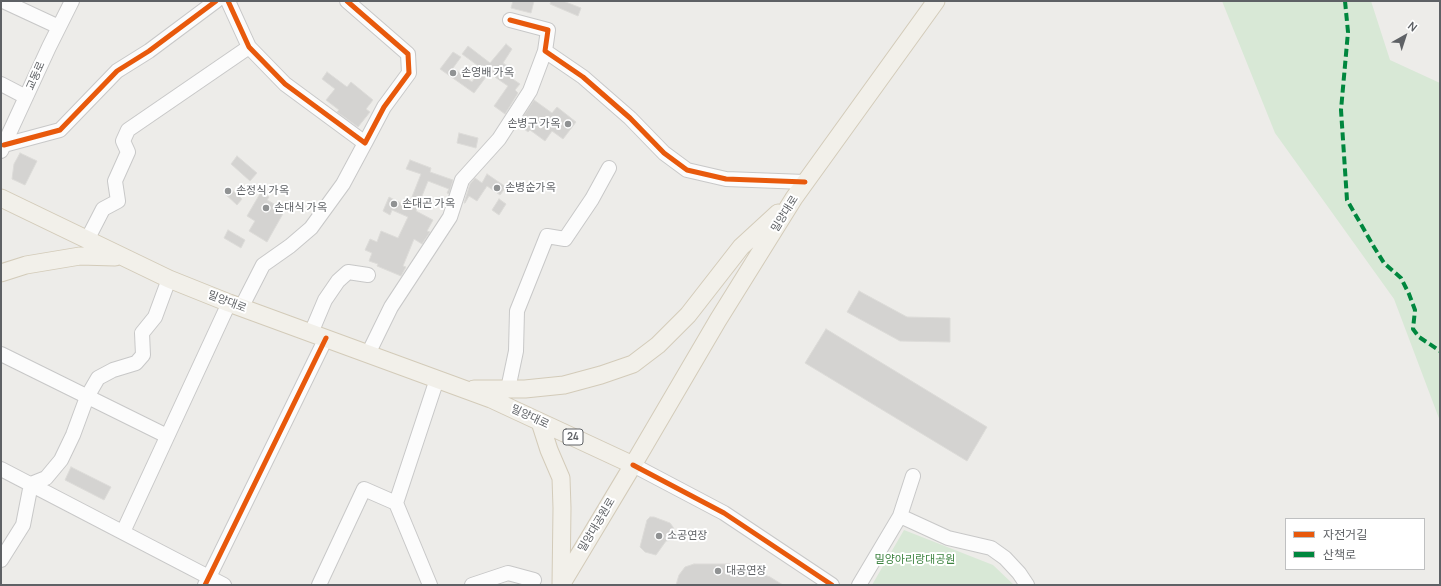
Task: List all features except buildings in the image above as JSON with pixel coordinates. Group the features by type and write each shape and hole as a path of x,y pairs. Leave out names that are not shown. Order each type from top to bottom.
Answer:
{"main road":[{"name":"밀양대로","path":"1,198 169,279 235,306 491,399 633,465 718,320 794,198 936,1"},
{"path":"463,389 525,389 564,385 601,375 633,364 658,345 688,316 741,247 794,198"},
{"path":"1,273 26,265 80,256 124,258"},
{"path":"540,422 549,450 561,478 561,585"},
{"name":"밀양대공원로","path":"561,585 633,465"}],"street":[{"path":"3,1 59,27"},
{"name":"교동로","path":"2,148 72,1"},
{"path":"2,148 60,130 117,71 149,51 216,1"},
{"path":"228,1 249,47 285,84 365,143"},
{"path":"122,532 167,436 235,306 263,265 311,228 343,184 384,107 409,73 408,54 347,1"},
{"path":"368,354 392,307 450,217 462,180 499,139 530,91 545,51 548,30 510,20"},
{"path":"87,240 103,209 118,201 115,181 128,152 123,141 128,130 249,47"},
{"path":"545,51 583,77 630,118 664,153 687,170 726,179 805,182"},
{"path":"1,84 26,97"},
{"path":"508,389 516,352 517,311 547,236 565,239 592,199 609,168"},
{"path":"207,581 318,335 325,300 338,281 348,272 368,275"},
{"path":"31,484 46,478 61,460 73,435 87,397 98,378 113,370 136,363 143,355 142,333 155,316 169,279"},
{"path":"1,354 167,436"},
{"path":"430,585 396,503 437,379"},
{"path":"633,465 724,514 832,585"},
{"path":"1,468 122,532 207,581 224,585"},
{"path":"859,585 900,516 913,476"},
{"path":"1,560 23,525 31,484"},
{"path":"319,585 364,489 396,503"},
{"path":"900,516 948,538 990,548 1005,558 1019,573 1027,585"},
{"path":"472,585 508,573 534,580"}],"green space":[{"path":"1222,1 1371,1 1390,60 1440,83 1440,421 1394,299 1275,133"},
{"name":"밀양아리랑대공원","path":"904,530 993,565 1014,585 872,585"}],"marked path":[{"path":"1345,1 1348,32 1341,110 1347,200 1384,263 1401,278 1415,310 1413,329 1419,337 1440,351"}],"cycle path":[{"path":"4,145 60,130 117,71 149,51 216,1"},
{"path":"228,1 249,47 285,84 365,143 384,107 409,73 408,54 347,1"},
{"path":"510,20 548,30 545,51 583,77 630,118 664,153 687,170 726,179 805,182"},
{"path":"205,585 326,338"},
{"path":"633,465 724,513 832,585"}],"place":[{"name":"손영배 가옥","path":"453,73"},
{"name":"손병구 가옥","path":"568,124"},
{"name":"손병순가옥","path":"497,188"},
{"name":"손정식 가옥","path":"228,191"},
{"name":"손대곤 가옥","path":"394,204"},
{"name":"손대식 가옥","path":"266,208"},
{"name":"소공연장","path":"659,536"},
{"name":"대공연장","path":"718,571"}]}
